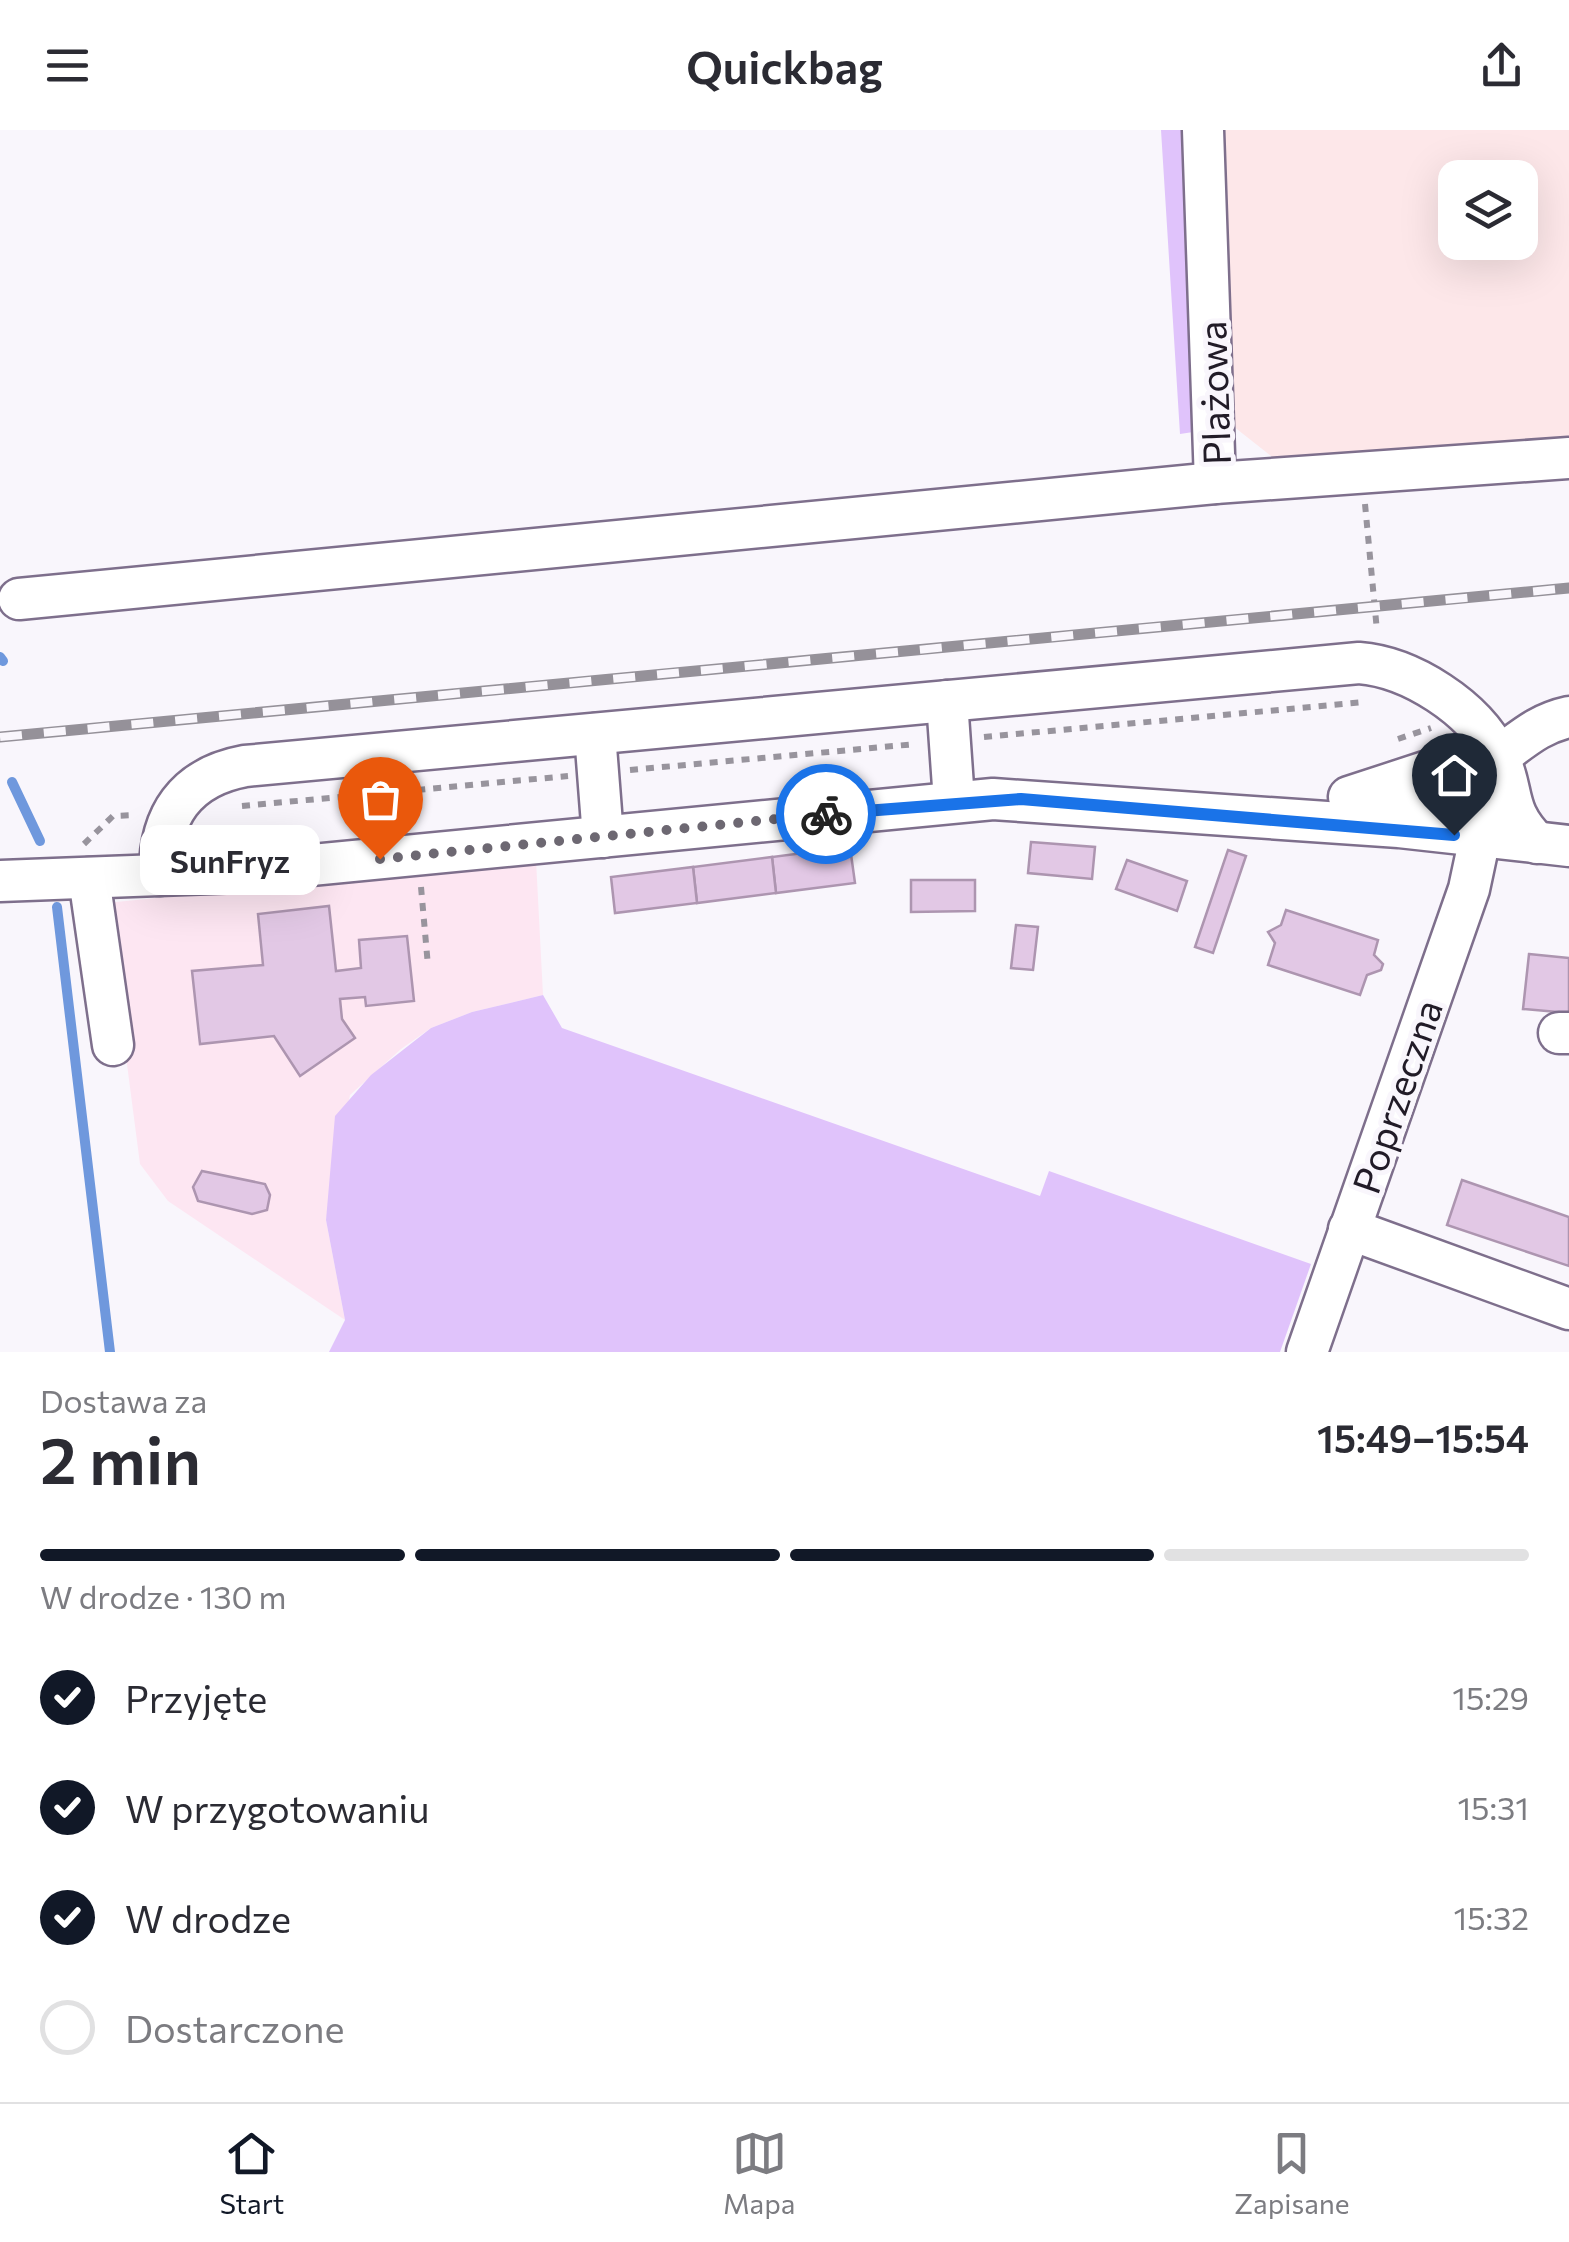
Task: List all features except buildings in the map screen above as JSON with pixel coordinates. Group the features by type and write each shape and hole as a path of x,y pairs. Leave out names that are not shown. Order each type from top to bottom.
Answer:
{"street":[{"name":"Plażowa","path":"1203,130 1215,484 1569,458"},
{"path":"19,599 1215,484"},
{"path":"160,876 162,833 171,812 188,790 218,772 596,753 947,701 1371,664 1419,683 1476,722 1498,757 1510,808 1553,845"},
{"path":"947,701 954,801"},
{"path":"1340,823 1423,799 1498,757 1535,728 1569,717"},
{"path":"596,753 603,837"},
{"path":"1277,818 1336,802 1454,759 1498,757"},
{"name":"Poprzeczna","path":"1307,1352 1468,889 1498,757"},
{"path":"0,881 160,876 418,856 954,801 1021,799 1340,823 1553,845"},
{"path":"88,878 113,1045"},
{"path":"1349,1230 1569,1309"}],"path":[{"path":"1362,476 1377,630 1382,639"},
{"path":"225,807 596,753 951,740 1371,702"},
{"path":"1398,738 1439,725"},
{"path":"418,856 428,966"}],"shaded area":[{"path":"1161,130 1221,130 1233,426 1180,434"},
{"path":"1221,130 1569,130 1569,447 1290,471 1233,426"},
{"path":"536,860 543,995 472,1012 431,1028 350,1095 326,1220 345,1320 168,1201 140,1164 106,903"},
{"path":"543,995 562,1028 1040,1196 1049,1171 1311,1264 1280,1352 329,1352 345,1320 326,1220 335,1116 371,1075 431,1028 472,1012"}],"waterway":[{"path":"0,657 3,661"},
{"path":"12,782 40,841"},
{"path":"57,907 110,1352"}],"railway":[{"path":"0,737 1569,588"}],"way so far":[{"path":"380,859 826,814"}],"place":[{"name":"SunFryz","path":"380,859"}],"route":[{"path":"826,814 954,801 1021,799 1399,827 1454,835"}]}
